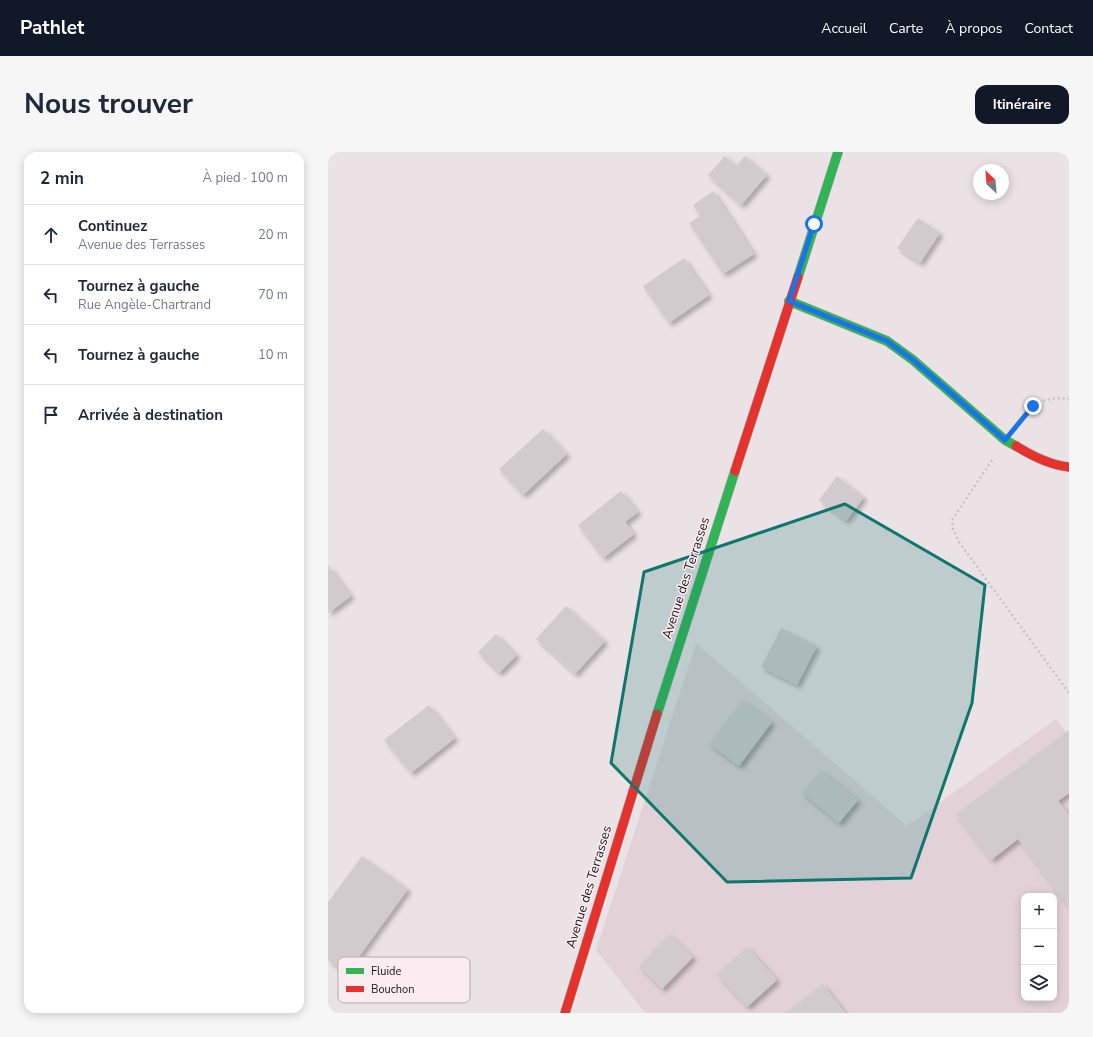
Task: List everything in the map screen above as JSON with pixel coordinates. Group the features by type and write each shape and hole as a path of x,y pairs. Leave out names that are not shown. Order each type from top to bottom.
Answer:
{"street":[{"name":"Avenue des Terrasses","path":"565,1013 638,771 838,152"},
{"path":"789,301 887,341 913,360 1005,440 1021,450 1059,467 1069,467"}],"path":[{"path":"1069,399 1061,398 1045,400 1033,406 1005,440 952,520 953,529 959,542 1069,693"}],"highlighted area":[{"path":"845,504 985,585 972,703 911,878 727,882 611,763 644,572"}],"shaded area":[{"path":"696,643 907,826 1056,719 1069,736 1069,1013 645,1013 596,950"}],"building":[{"path":"725,156 736,166 745,156 767,175 741,205 708,175"},
{"path":"713,191 754,254 723,274 689,223 700,216 693,205"},
{"path":"918,218 940,233 920,263 897,248"},
{"path":"684,258 709,295 669,323 643,286"},
{"path":"543,429 567,454 523,495 499,469"},
{"path":"837,476 864,497 846,521 819,500"},
{"path":"621,491 638,512 625,522 634,534 603,558 578,525"},
{"path":"328,565 351,596 328,613"},
{"path":"566,606 605,641 575,674 536,639"},
{"path":"781,628 817,646 797,685 761,667"},
{"path":"496,634 517,655 499,673 478,652"},
{"path":"742,700 772,722 739,766 709,744"},
{"path":"429,705 455,738 411,773 384,740"},
{"path":"1069,730 1069,793 1058,801 1069,815 1069,908 1018,839 991,860 956,814"},
{"path":"821,770 858,800 839,823 802,793"},
{"path":"362,856 408,889 359,957 338,957 338,967 328,960 328,902"},
{"path":"669,934 693,957 662,989 639,966"},
{"path":"747,947 777,980 747,1007 717,974"},
{"path":"823,984 845,1013 785,1013"}],"traffic: fast":[{"path":"798,277 838,152"},
{"path":"789,301 887,341 913,360 1005,440 1016,446"},
{"path":"657,714 735,471"}],"traffic: jam":[{"path":"735,471 798,277"},
{"path":"1016,446 1041,460 1069,467"},
{"path":"565,1013 657,714"}],"route":[{"path":"814,224 789,301 887,341 913,360 1005,440 1033,406"}]}
